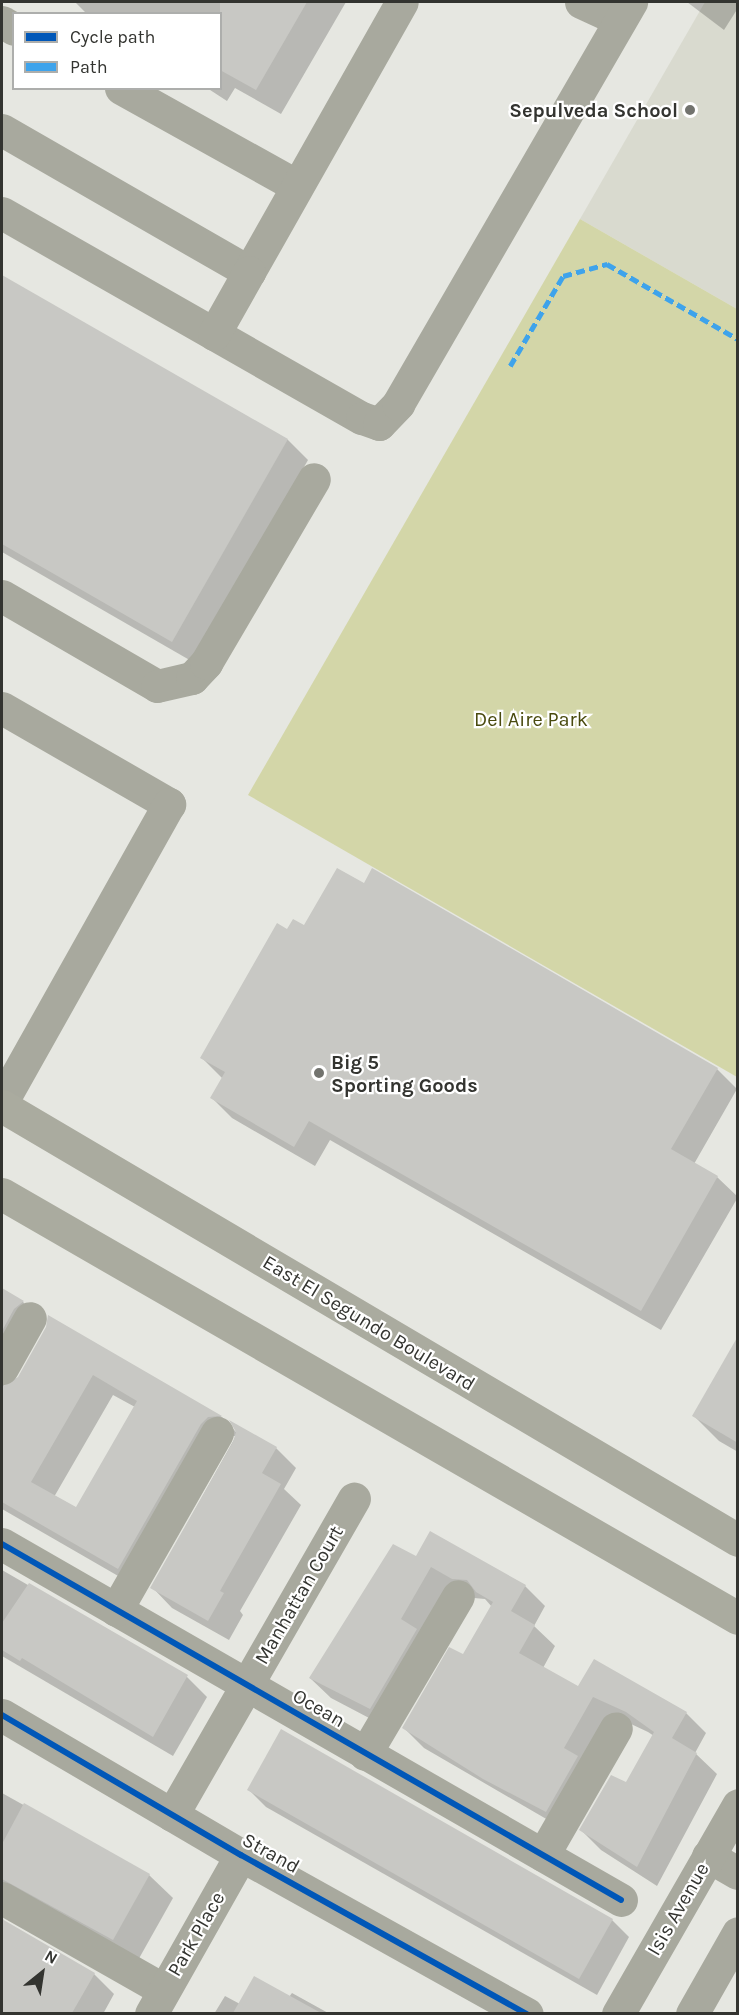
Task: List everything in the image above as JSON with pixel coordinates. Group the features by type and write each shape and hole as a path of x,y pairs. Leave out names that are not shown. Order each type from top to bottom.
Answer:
{"main road":[{"name":"East El Segundo Boulevard","path":"2,1104 738,1540"},
{"path":"2,1194 738,1618"}],"street":[{"path":"214,334 402,2"},
{"path":"2,213 362,418 379,424 391,416 626,11 581,2"},
{"path":"125,90 297,186"},
{"path":"2,130 249,272"},
{"path":"2,596 157,686 183,682 206,663 314,479"},
{"path":"2,708 169,804 2,1104"},
{"path":"2,1368 30,1318"},
{"path":"116,1610 217,1433"},
{"name":"Manhattan Court","path":"172,1815 354,1499"},
{"name":"Ocean","path":"2,1544 621,1900"},
{"path":"365,1754 458,1596"},
{"name":"Strand","path":"2,1715 241,1855 527,2013"},
{"path":"543,1855 616,1728"},
{"name":"Isis Avenue","path":"618,2013 738,1805"},
{"name":"Park Place","path":"157,2002 241,1855"},
{"path":"708,1856 738,1873"},
{"path":"2,1898 157,2002"},
{"path":"692,2013 738,1933"}],"shaded area":[{"name":"Sepulveda School","path":"705,2 737,2 737,309 580,219"}],"green space":[{"name":"Del Aire Park","path":"580,219 737,309 737,1077 248,795"}],"building":[{"path":"220,2 307,2 256,90 222,71 222,12 220,12"},
{"path":"2,275 288,439 172,642 2,544"},
{"path":"337,868 364,883 372,868 718,1068 671,1149 718,1176 641,1311 309,1121 294,1147 210,1098 225,1072 200,1058 277,923 287,929 293,919 304,925"},
{"path":"2,1288 24,1301 14,1309 2,1331"},
{"path":"48,1315 222,1416 208,1417 201,1424 118,1569 2,1502 2,1387 18,1377 46,1327","holes":["93,1375 137,1401 76,1507 31,1482"]},
{"path":"738,1336 738,1443 692,1416"},
{"path":"229,1420 277,1447 262,1473 281,1484 220,1591 224,1593 208,1621 150,1588 233,1442 236,1432"},
{"path":"430,1531 526,1585 511,1611 535,1625 519,1653 578,1686 594,1659 687,1712 672,1738 697,1753 637,1867 579,1830 611,1775 626,1782 654,1732 626,1712 593,1697 564,1748 578,1756 546,1812 483,1779 402,1728 449,1647 463,1654 493,1602 476,1592 467,1580 452,1579 431,1567 401,1619 417,1629 370,1709 309,1678 393,1544 416,1556"},
{"path":"29,1583 188,1675 153,1737 22,1658 20,1661 2,1650 2,1623"},
{"path":"281,1729 613,1919 579,1979 247,1790"},
{"path":"24,1803 150,1874 113,1940 2,1879 2,1844"},
{"path":"2,1919 95,1973 72,2013 2,2013"},
{"path":"254,1976 321,2013 233,2013"}],"marked path":[{"path":"510,366 563,276 607,264 738,339"}],"cycle path":[{"path":"2,1544 621,1900"},
{"path":"2,1715 241,1855 527,2014"}],"place":[{"name":"Sepulveda School","path":"690,110"},
{"name":"Big 5 Sporting Goods","path":"319,1073"}]}
